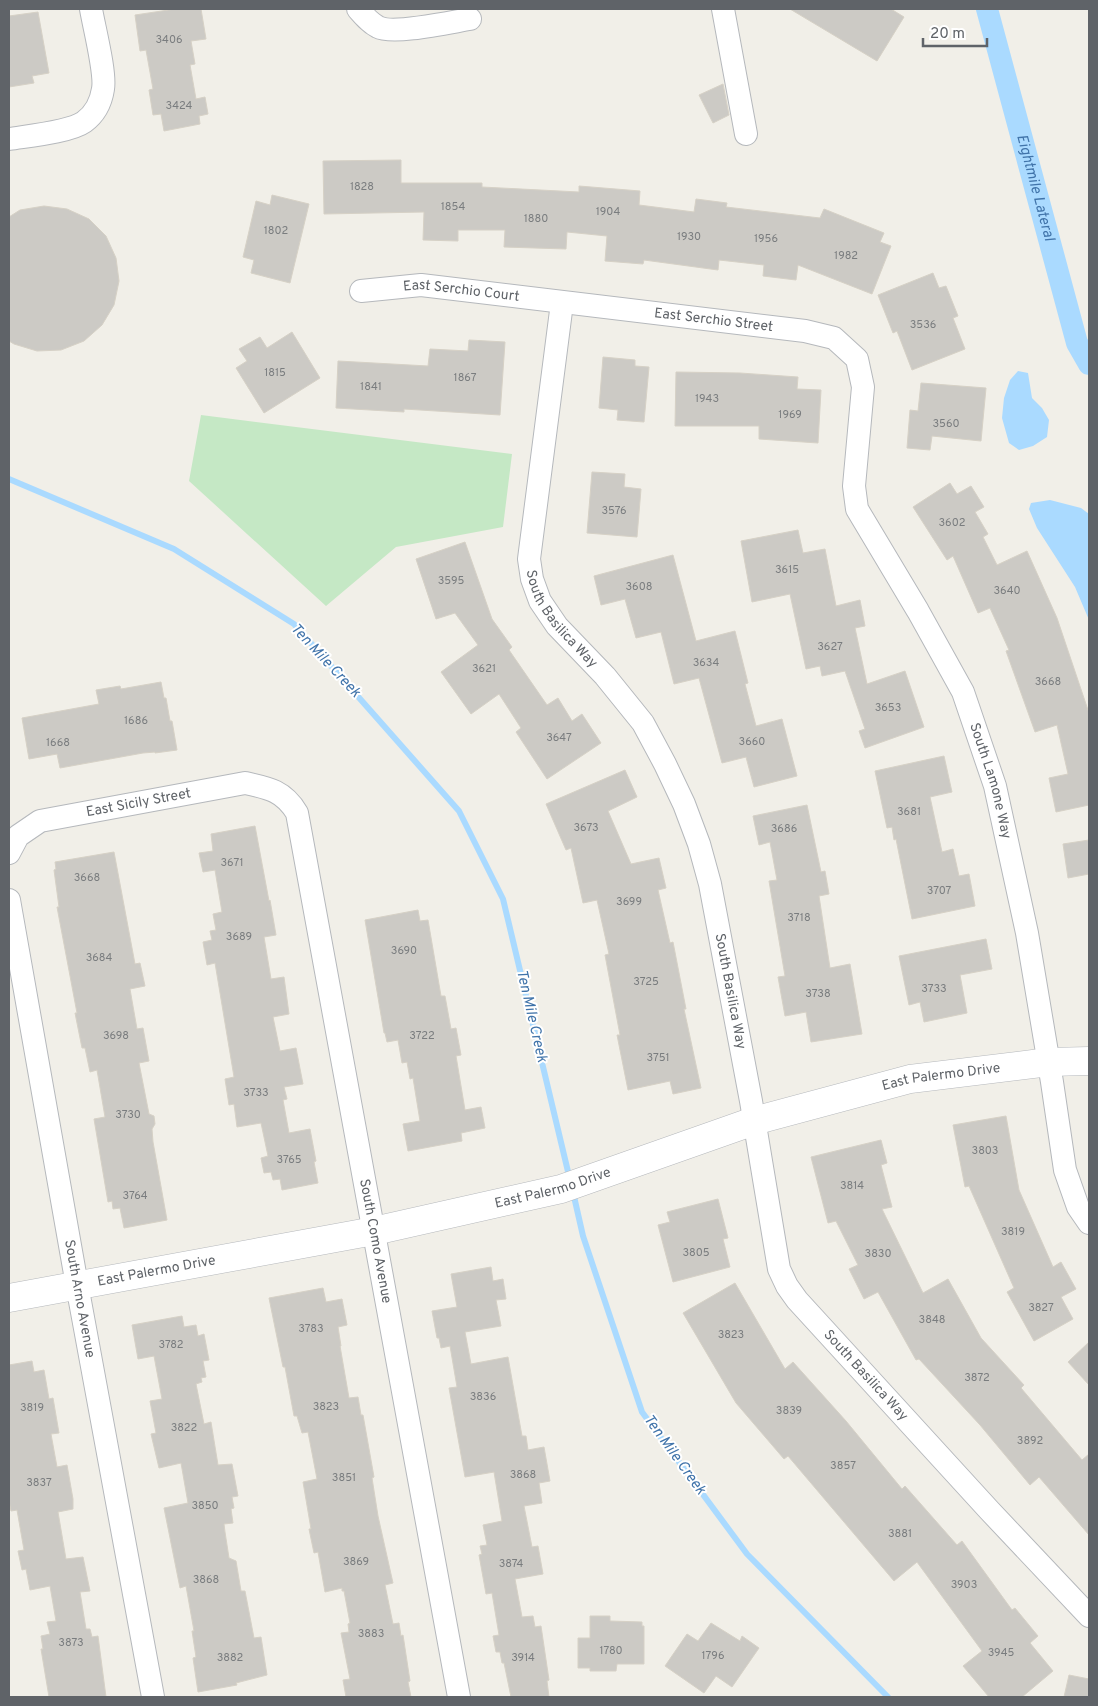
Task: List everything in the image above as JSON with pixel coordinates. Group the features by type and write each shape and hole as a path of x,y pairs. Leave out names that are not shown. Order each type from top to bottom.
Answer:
{"street":[{"path":"9,139 68,129 84,122 98,106 104,88 91,9"},
{"path":"358,9 379,28 396,30 470,19"},
{"path":"723,9 746,134"},
{"name":"East Serchio Court","path":"361,291 421,285 562,302"},
{"name":"East Serchio Street","path":"562,302 805,331 834,338 857,359"},
{"name":"South Basilica Way","path":"562,302 529,559 532,578 540,601 556,626 605,676 643,723 684,804 700,844 710,884 779,1268 787,1286 797,1300 1089,1616"},
{"name":"South Lamone Way","path":"857,359 862,387 854,486 857,509 918,611 963,692 995,786 1027,933 1065,1170 1078,1207 1089,1223"},
{"name":"East Sicily Street","path":"9,852 18,836 40,820 245,783 280,793"},
{"name":"South Como Avenue","path":"280,793 291,802 297,813 459,1697"},
{"name":"South Arno Avenue","path":"9,900 77,1285 153,1697"},
{"name":"East Palermo Drive","path":"10,1299 374,1231 572,1185 754,1121 910,1079 1049,1062 1089,1061"}],"green space":[{"path":"201,415 512,454 503,527 396,547 326,606 189,481"}],"water":[{"path":"1018,371 1028,373 1032,398 1042,408 1049,420 1047,437 1033,446 1019,450 1009,443 1002,418 1004,398 1010,380"},
{"path":"1050,500 1081,508 1089,514 1089,620 1075,587 1037,528 1029,509 1031,503"}],"building":[{"path":"175,9 201,9 206,39 191,41 195,64 190,65 196,99 205,97 208,114 199,116 200,124 164,131 161,114 153,115 149,90 153,89 146,50 140,51 135,15"},
{"path":"790,9 891,9 904,17 877,61"},
{"path":"38,12 49,73 32,76 34,83 9,87 9,16"},
{"path":"723,84 729,115 713,123 699,95"},
{"path":"401,160 401,183 482,183 482,187 579,192 579,186 640,191 639,205 694,212 696,199 727,203 726,207 820,218 824,209 884,233 880,242 891,246 872,294 798,265 796,280 763,276 764,265 719,260 718,270 644,260 643,264 605,261 607,236 567,232 566,249 504,247 505,230 458,230 458,241 423,240 424,212 324,214 323,161"},
{"path":"272,195 309,204 290,283 251,273 254,260 243,257 256,201 270,205"},
{"path":"44,206 67,209 89,219 106,236 116,258 119,281 114,305 102,325 84,341 61,350 37,351 9,341 9,217 20,210"},
{"path":"933,273 939,288 946,286 958,316 953,318 965,349 912,370 897,331 893,333 878,295"},
{"path":"292,332 320,378 264,413 236,368 247,361 239,349 260,337 267,348"},
{"path":"469,340 505,342 500,415 404,409 404,412 336,408 338,361 428,366 430,349 468,351"},
{"path":"603,357 635,360 635,366 649,367 644,422 617,420 618,410 599,408"},
{"path":"676,372 740,373 798,377 797,389 821,390 818,443 759,439 759,426 675,426"},
{"path":"921,383 986,388 981,441 932,436 930,450 907,448 910,410 918,411"},
{"path":"592,472 625,474 624,487 641,489 637,537 587,533"},
{"path":"950,483 957,494 971,486 984,507 975,512 988,534 983,537 997,565 1027,551 1057,618 1089,713 1089,805 1056,812 1049,778 1068,774 1057,725 1035,732 1006,651 1009,650 990,608 978,613 953,556 947,560 913,507"},
{"path":"798,530 803,553 825,549 836,606 860,600 865,626 855,628 867,684 905,671 924,727 865,748 859,731 865,729 845,671 822,676 820,666 806,669 790,594 752,602 741,541"},
{"path":"465,542 492,619 512,647 509,650 547,705 558,698 572,721 582,714 601,743 547,779 516,732 521,728 499,694 471,714 441,672 478,645 455,613 436,619 416,559"},
{"path":"673,555 696,641 735,631 748,683 745,684 756,726 782,719 797,776 754,787 746,757 722,763 699,678 674,684 661,632 636,638 625,599 601,605 594,576"},
{"path":"161,682 170,721 172,721 177,750 143,753 60,768 57,754 29,759 22,718 99,704 96,690 120,686 121,689"},
{"path":"944,756 952,792 930,797 942,852 953,849 959,876 969,874 975,906 912,919 896,839 894,840 892,827 887,828 875,771"},
{"path":"625,770 637,797 608,811 631,864 659,858 666,888 658,890 670,943 673,942 686,1009 684,1009 701,1088 673,1094 670,1081 628,1090 617,1035 620,1035 605,955 609,954 597,900 583,903 571,848 566,850 546,804"},
{"path":"807,805 821,872 825,871 829,894 819,896 830,968 850,964 862,1034 811,1042 806,1012 785,1016 778,977 785,976 769,881 777,880 770,842 759,845 753,816"},
{"path":"255,826 276,935 264,937 271,979 284,977 289,1014 273,1017 280,1051 296,1048 303,1084 284,1087 287,1099 283,1100 289,1133 310,1129 318,1183 282,1190 280,1179 273,1180 271,1172 264,1173 261,1158 268,1156 261,1123 237,1127 234,1104 229,1105 225,1079 234,1077 215,963 207,965 203,942 212,940 210,931 216,930 213,914 222,912 215,870 203,872 199,853 213,851 211,834"},
{"path":"1089,840 1089,874 1068,878 1063,844"},
{"path":"114,852 135,964 140,963 145,986 130,989 137,1029 143,1028 149,1061 139,1063 149,1114 154,1116 153,1142 167,1220 124,1228 120,1208 113,1209 112,1201 108,1202 94,1119 105,1117 97,1070 90,1072 85,1048 82,1048 57,907 59,907 54,870 56,869 55,862"},
{"path":"418,910 420,921 428,920 441,996 445,996 451,1029 456,1028 461,1055 456,1056 465,1110 481,1107 485,1128 461,1133 462,1141 408,1151 403,1124 420,1121 413,1078 410,1079 407,1062 402,1063 398,1040 387,1042 384,1033 365,920"},
{"path":"986,939 992,969 960,975 967,1013 924,1022 920,1002 909,1005 899,956"},
{"path":"1006,1116 1019,1190 1053,1267 1061,1262 1076,1289 1061,1297 1073,1319 1034,1341 1007,1292 1014,1288 969,1186 965,1187 953,1125"},
{"path":"881,1140 887,1163 881,1165 892,1207 882,1209 923,1293 948,1279 981,1338 1024,1385 1021,1388 1082,1460 1089,1454 1089,1535 1039,1477 1030,1485 980,1425 919,1359 916,1360 878,1292 864,1299 849,1269 858,1265 836,1221 828,1223 811,1157"},
{"path":"718,1199 728,1238 723,1239 730,1267 673,1282 658,1225 670,1222 667,1212"},
{"path":"491,1267 493,1281 503,1279 506,1299 496,1300 501,1326 465,1332 471,1364 508,1357 522,1436 526,1436 528,1450 544,1447 550,1481 539,1483 542,1503 524,1506 532,1547 538,1546 543,1574 515,1579 522,1617 533,1616 535,1627 541,1626 549,1680 547,1681 549,1697 511,1697 504,1663 502,1663 500,1652 496,1652 493,1636 499,1635 492,1593 486,1594 479,1555 482,1554 480,1546 487,1545 483,1525 502,1521 494,1472 465,1477 449,1388 457,1387 450,1346 441,1348 439,1338 437,1338 432,1311 457,1307 451,1274"},
{"path":"735,1283 785,1369 793,1362 846,1421 902,1489 905,1486 957,1545 962,1541 1012,1610 1015,1608 1038,1636 1030,1643 1053,1671 1022,1697 989,1697 963,1666 982,1651 917,1562 894,1581 788,1456 784,1459 736,1403 683,1313"},
{"path":"323,1288 326,1302 342,1299 347,1325 338,1327 349,1398 358,1397 361,1415 363,1415 374,1477 372,1478 378,1516 393,1583 385,1585 393,1624 399,1623 401,1636 403,1635 411,1697 346,1697 343,1680 350,1679 341,1633 349,1632 348,1624 350,1623 344,1591 342,1591 342,1588 325,1592 318,1552 314,1553 303,1482 317,1479 308,1432 302,1433 297,1416 294,1416 269,1298"},
{"path":"182,1316 184,1327 196,1325 198,1336 204,1334 209,1360 203,1361 206,1377 201,1378 202,1382 196,1384 204,1424 211,1422 218,1465 232,1464 238,1496 232,1497 234,1508 231,1509 233,1523 224,1524 229,1558 236,1561 241,1591 245,1591 254,1638 261,1637 267,1675 236,1683 237,1685 198,1692 193,1658 196,1657 192,1631 194,1631 186,1586 180,1588 164,1508 188,1503 181,1463 159,1468 151,1434 156,1433 150,1401 162,1399 154,1356 138,1359 132,1325"},
{"path":"1089,1342 1089,1385 1068,1362"},
{"path":"32,1361 34,1372 44,1370 49,1399 53,1398 59,1433 51,1434 57,1467 67,1465 73,1499 73,1509 58,1512 66,1559 83,1557 90,1591 80,1592 86,1629 90,1629 92,1637 98,1636 106,1697 49,1697 41,1649 43,1649 41,1636 50,1634 47,1622 56,1621 50,1586 30,1590 26,1569 22,1570 18,1551 24,1550 17,1510 11,1511 9,1501 9,1365"},
{"path":"590,1616 610,1616 610,1621 642,1622 642,1626 644,1626 644,1664 617,1664 616,1671 590,1671 590,1668 578,1668 578,1638 590,1638"},
{"path":"711,1623 740,1641 742,1636 759,1648 732,1687 716,1676 704,1693 665,1666 687,1634 698,1641"},
{"path":"1069,1675 1089,1679 1089,1697 1064,1697"}],"waterway":[{"name":"Eightmile Lateral","path":"987,9 1077,343 1089,364"},
{"name":"Ten Mile Creek","path":"9,479 174,549 294,624 459,811 503,899 570,1180"},
{"name":"Ten Mile Creek","path":"573,1192 583,1236 642,1412 747,1554 888,1697"}]}
